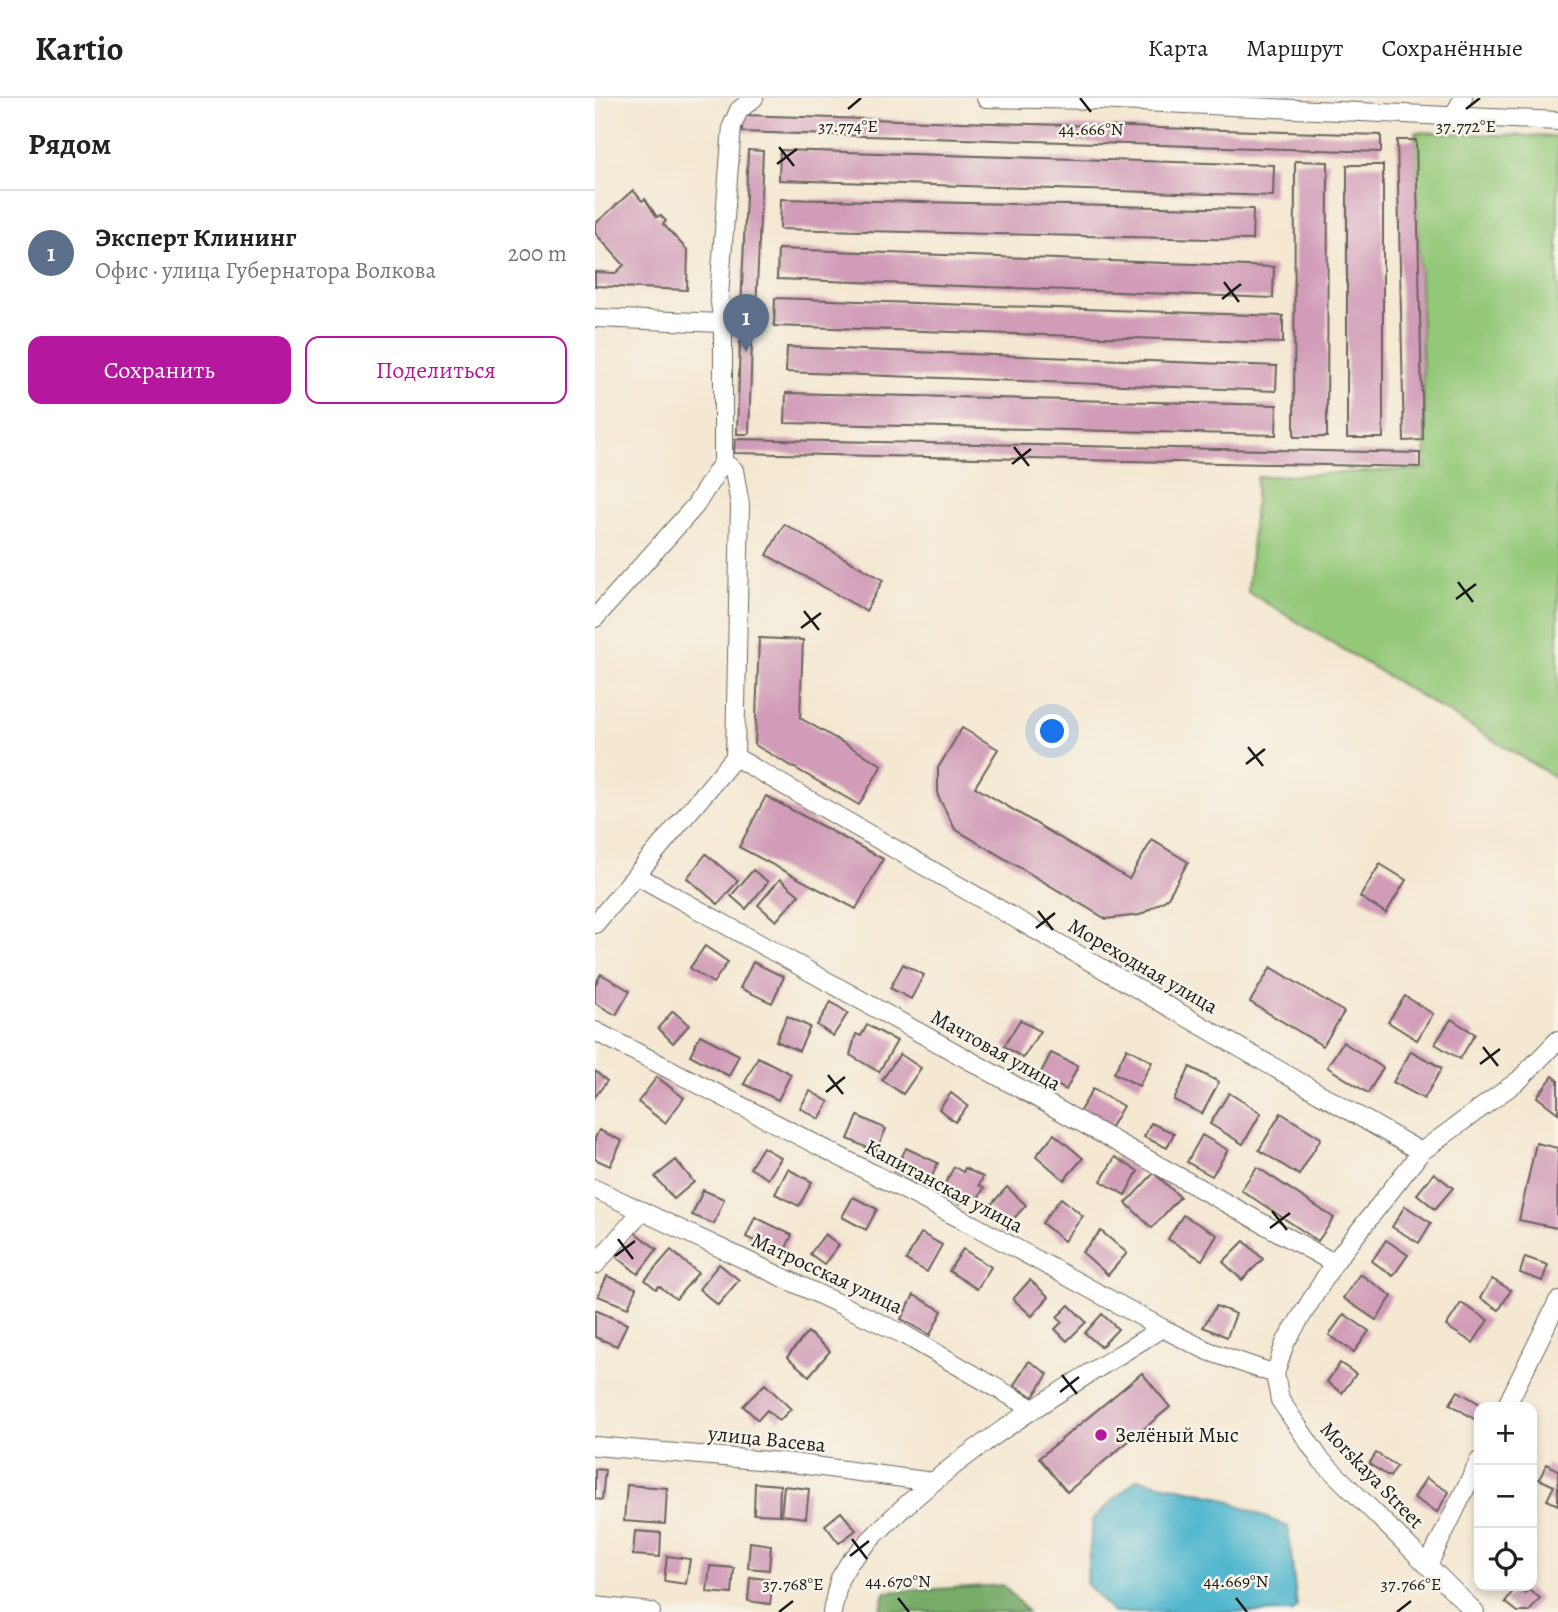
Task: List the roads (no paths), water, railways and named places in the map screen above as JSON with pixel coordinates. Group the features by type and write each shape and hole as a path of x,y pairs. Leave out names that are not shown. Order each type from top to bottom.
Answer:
{"street":[{"path":"595,618 695,506 724,460 723,323 719,296 732,126 739,110 754,98"},
{"path":"986,98 1096,100 1451,119 1558,121"},
{"path":"1451,119 1462,98"},
{"path":"595,318 723,323"},
{"path":"596,921 734,757 740,505 734,470 724,460"},
{"name":"Мореходная улица","path":"734,757 1421,1152"},
{"name":"Мачтовая улица","path":"636,875 1334,1263"},
{"name":"Капитанская улица","path":"595,1031 972,1225 1162,1328 1208,1351 1275,1374"},
{"path":"1275,1374 1285,1343 1334,1263 1421,1152 1519,1080 1558,1040"},
{"name":"Матросская улица","path":"595,1189 905,1335 1033,1409"},
{"path":"595,1265 642,1211"},
{"path":"1508,1402 1558,1301"},
{"path":"831,1612 839,1580 849,1563 933,1482 1033,1409 1162,1328"},
{"name":"Morskaya Street","path":"1275,1374 1280,1400 1320,1459 1475,1612"},
{"name":"улица Васева","path":"595,1446 792,1463 933,1482"},
{"name":"Morskaya Street","path":"1428,1565 1477,1465"},
{"path":"595,1606 650,1612"}],"water":[{"path":"1137,1479 1217,1496 1288,1527 1297,1607 1293,1612 1112,1612 1086,1583 1093,1519"}],"place":[{"name":"Эксперт Клининг","path":"746,352"},
{"name":"Зелёный Мыс","path":"1101,1435"}]}
